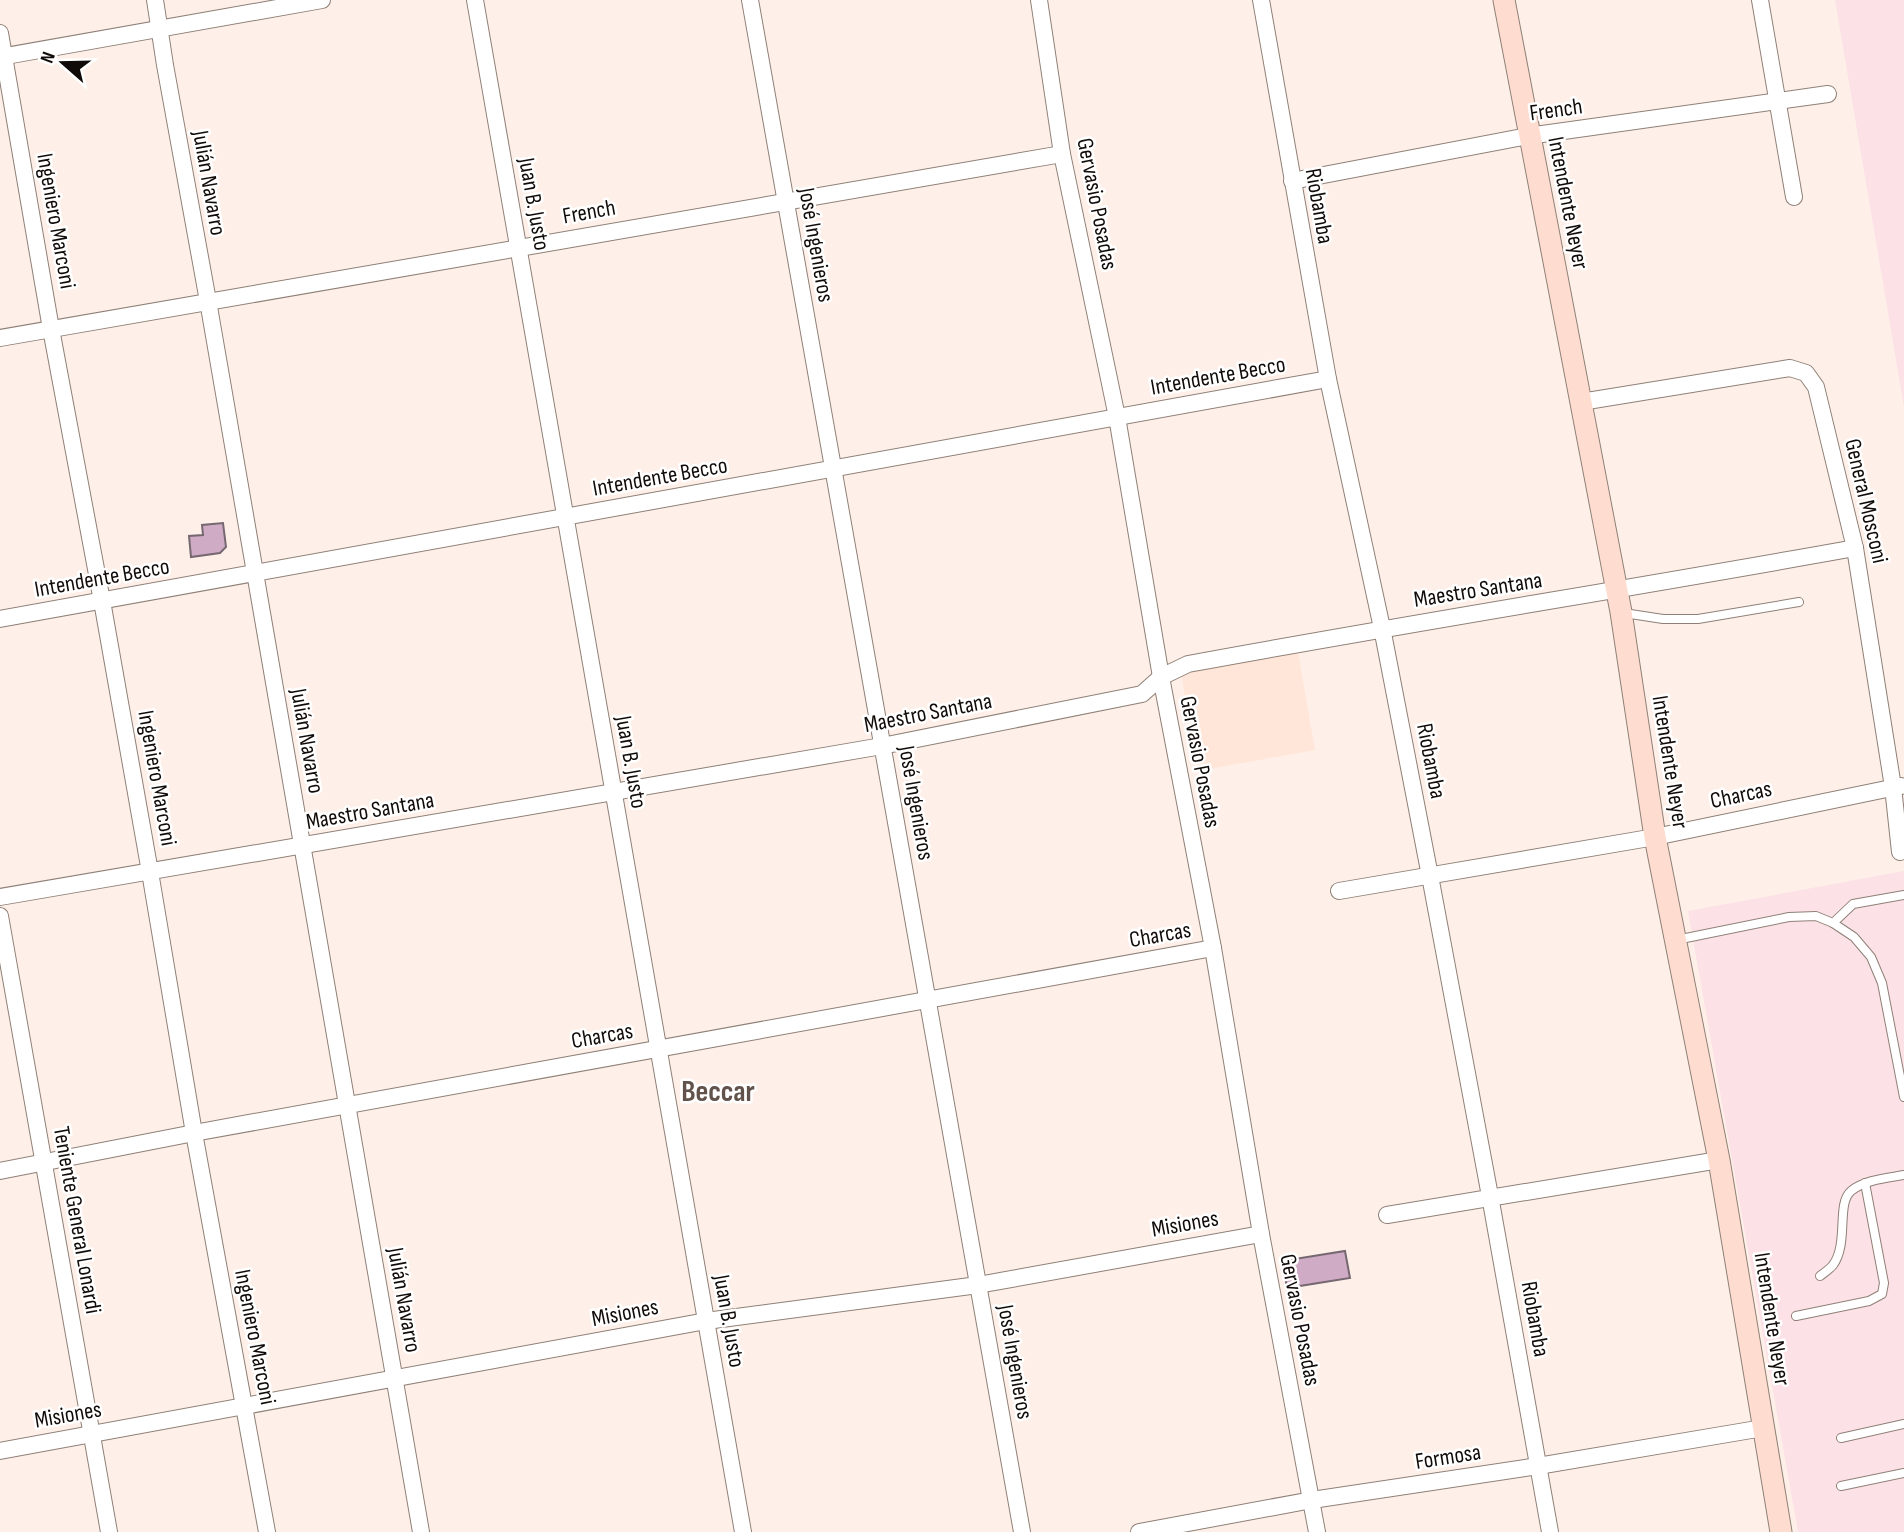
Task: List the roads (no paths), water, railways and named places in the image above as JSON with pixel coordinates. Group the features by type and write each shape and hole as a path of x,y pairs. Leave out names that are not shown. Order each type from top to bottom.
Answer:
{"street":[{"name":"Julián Navarro","path":"155,0 164,65 208,301 421,1532"},
{"path":"2,57 322,0"},
{"name":"Juan B. Justo","path":"475,0 743,1532"},
{"name":"José Ingenieros","path":"750,0 1022,1532"},
{"name":"Gervasio Posadas","path":"1039,0 1062,154 1117,417 1161,677 1213,948 1261,1234 1317,1532"},
{"name":"Riobamba","path":"1261,0 1328,379 1382,628 1430,876 1550,1532"},
{"name":"Intendente Neyer","path":"1504,0 1621,612 1655,837 1719,1160 1781,1532"},
{"path":"1760,0 1794,197"},
{"name":"Ingeniero Marconi","path":"0,33 2,57 103,601 194,1133 267,1532"},
{"name":"French","path":"1292,181 1528,136 1828,94"},
{"name":"French","path":"0,338 1062,154"},
{"name":"General Mosconi","path":"1581,402 1790,368 1806,373 1816,387 1855,548 1899,786 1900,852"},
{"name":"Intendente Becco","path":"0,620 1328,379"},
{"name":"Maestro Santana","path":"0,897 882,746 1142,694 1161,677 1188,664 1382,628 1616,591 1855,548"},
{"name":"Charcas","path":"1339,891 1655,837 1899,786"},
{"name":"Teniente General Lonardi","path":"0,916 109,1532"},
{"name":"Charcas","path":"0,1171 194,1133 1213,948"},
{"path":"1387,1215 1719,1160"},
{"name":"Misiones","path":"0,1451 706,1321 978,1285 1261,1234"},
{"name":"Formosa","path":"1139,1532 1312,1500 1763,1428"}],"lane":[{"path":"1621,612 1681,620 1799,602"},
{"path":"1833,923 1853,904 1904,895"},
{"path":"1675,940 1789,917 1816,916 1854,937 1871,957 1882,983 1904,1097"},
{"path":"1820,1276 1832,1266 1838,1255 1844,1224 1843,1202 1851,1191 1865,1184 1904,1175"},
{"path":"1796,1315 1869,1301 1882,1294 1884,1283 1865,1184"},
{"path":"1841,1438 1904,1424"},
{"path":"1841,1486 1904,1473"}],"district":[{"name":"Beccar","path":"718,1092"}]}
